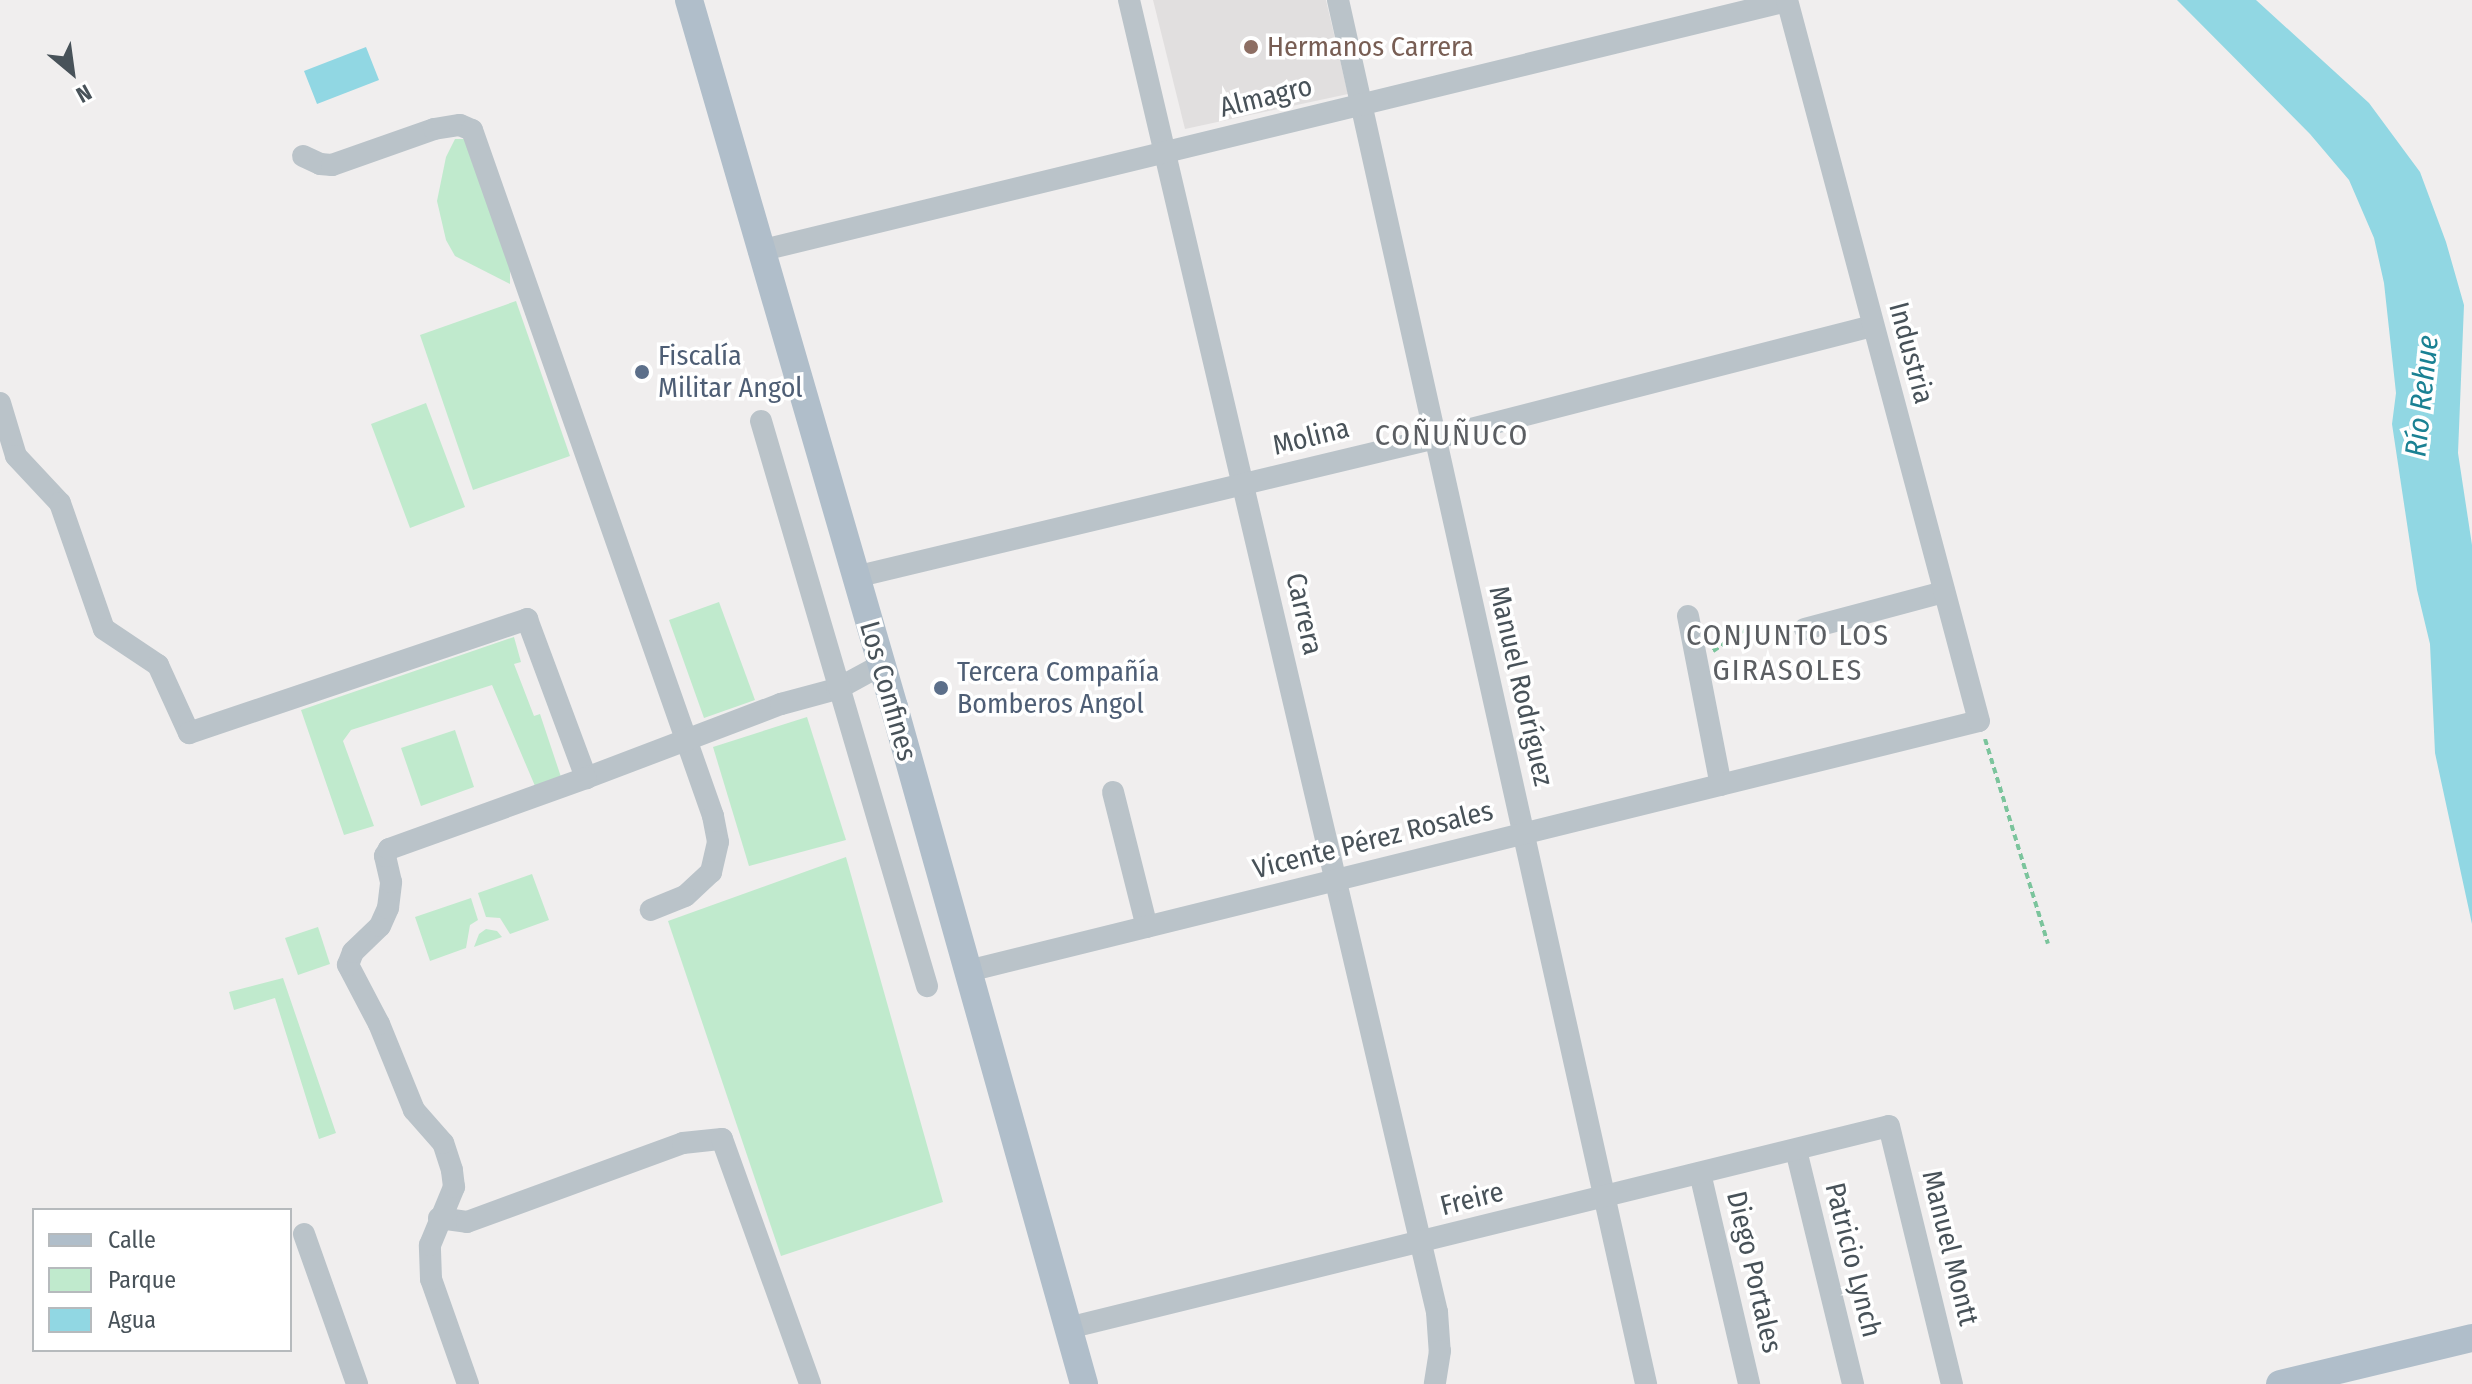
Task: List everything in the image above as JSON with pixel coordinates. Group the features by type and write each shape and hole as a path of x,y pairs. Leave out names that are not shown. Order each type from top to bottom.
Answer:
{"main road":[{"name":"Los Confines","path":"689,0 1084,1384"},
{"path":"2280,1384 2472,1338"}],"street":[{"name":"Carrera","path":"1129,0 1421,1242 1440,1332 1435,1384"},
{"name":"Manuel Rodríguez","path":"1338,0 1646,1384"},
{"name":"Almagro","path":"759,251 1787,0"},
{"name":"Industria","path":"1787,0 1979,721"},
{"path":"303,156 320,164 332,165 434,129 460,125 472,130 688,739 718,842 711,872 700,886 669,904 651,910"},
{"name":"Molina","path":"855,577 1436,438 1872,326"},
{"path":"0,403 16,456 60,503 104,629 158,665 189,733 527,619 586,778"},
{"path":"761,421 837,689 927,986"},
{"path":"1805,629 1944,592"},
{"path":"1688,616 1721,785"},
{"path":"468,1384 431,1279 430,1245 454,1187 443,1143 414,1110 379,1024 348,965 353,952 380,926 388,908 391,882 385,856 389,849 781,704 837,689 881,665"},
{"name":"Vicente Pérez Rosales","path":"968,971 1979,721"},
{"path":"1113,792 1147,927"},
{"name":"Freire","path":"1068,1328 1889,1126"},
{"name":"Manuel Montt","path":"1889,1126 1952,1384"},
{"path":"439,1218 467,1222 683,1143 722,1139 810,1384"},
{"name":"Patricio Lynch","path":"1796,1150 1853,1384"},
{"name":"Diego Portales","path":"1700,1173 1749,1384"},
{"path":"304,1234 357,1384"}],"path":[{"path":"1698,667 1719,645 1743,631 1771,625 1805,629"},
{"path":"1979,721 2048,944"}],"shaded area":[{"name":"Hermanos Carrera","path":"1153,0 1326,0 1348,94 1185,129"}],"green space":[{"path":"455,139 465,139 510,269 510,284 455,256 446,240 437,201 446,157"},
{"path":"516,301 570,456 473,490 420,335"},
{"path":"426,403 465,507 410,528 371,424"},
{"path":"719,602 755,700 704,718 669,620"},
{"path":"514,637 521,662 514,664 534,716 540,714 561,777 535,786 492,685 351,730 343,741 374,826 344,835 301,710"},
{"path":"807,717 846,840 749,866 713,747"},
{"path":"455,730 474,787 421,806 401,748"},
{"path":"846,857 943,1202 781,1256 668,921"},
{"path":"532,874 549,920 510,934 500,918 486,917 478,893"},
{"path":"471,898 478,920 470,925 466,948 430,961 415,917"},
{"path":"318,927 330,964 298,975 285,938"},
{"path":"486,929 497,931 502,937 474,947 479,934"},
{"path":"283,978 336,1133 319,1139 275,998 234,1010 229,992"}],"water":[{"name":"Río Rehue","path":"2177,0 2256,0 2369,103 2420,172 2446,242 2464,305 2458,453 2472,545 2472,924 2435,753 2430,644 2417,590 2392,424 2396,393 2384,283 2374,238 2349,180 2310,134"},
{"path":"366,47 379,80 317,104 304,71"}],"place":[{"name":"Hermanos Carrera","path":"1251,47"},
{"name":"Fiscalía Militar Angol","path":"642,372"},
{"name":"Tercera Compañía Bomberos Angol","path":"941,688"}],"district":[{"name":"COÑUÑUCO","path":"1452,435"},
{"name":"CONJUNTO LOS GIRASOLES","path":"1788,652"}]}
